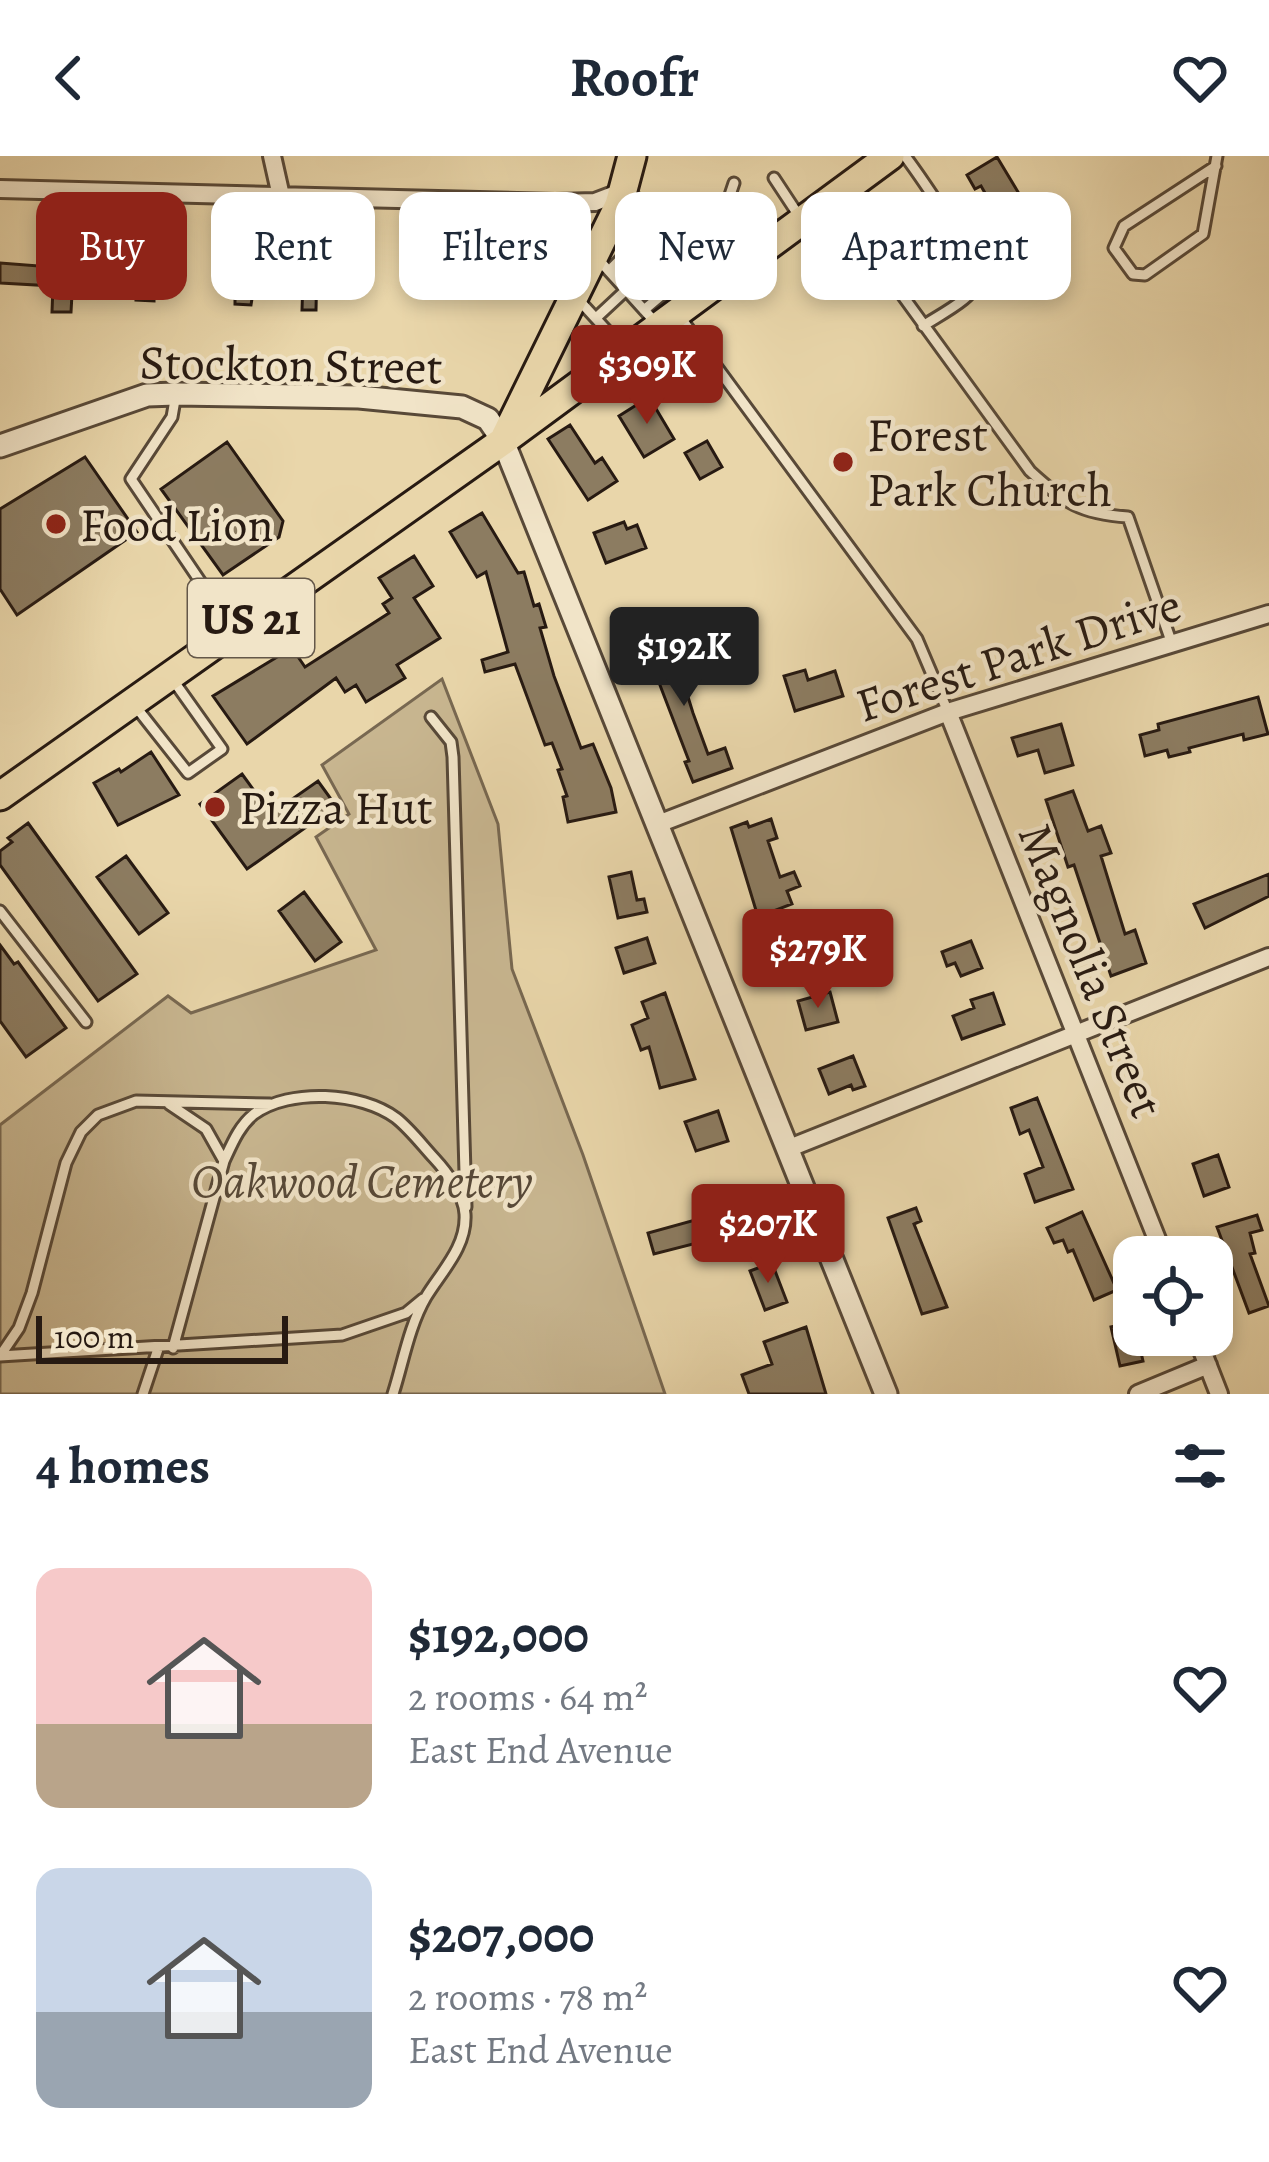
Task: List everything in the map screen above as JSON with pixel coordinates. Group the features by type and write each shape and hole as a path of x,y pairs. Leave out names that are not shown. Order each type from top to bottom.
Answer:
{"main road":[{"name":"US 21","path":"622,192 632,156"},
{"path":"842,192 888,158"},
{"name":"US 21","path":"591,272 615,214"},
{"name":"US 21","path":"0,796 503,440 572,300"},
{"path":"503,440 626,351 660,316 690,300"}],"street":[{"path":"272,156 280,192"},
{"path":"0,190 211,195"},
{"path":"591,222 600,259"},
{"name":"Stockton Street","path":"0,446 147,394 359,398 462,406 488,419 503,440"},
{"path":"503,440 886,1394"},
{"name":"Forest Park Drive","path":"658,824 947,712 1269,614"},
{"name":"Magnolia Street","path":"947,712 1157,1236"},
{"path":"788,1149 1269,956"},
{"path":"1204,1356 1219,1394"},
{"path":"1138,1394 1208,1365"}],"lane":[{"path":"888,158 941,205 980,278 974,290 923,326"},
{"path":"1216,161 1203,234 1145,275 1133,274 1114,248 1124,226 1216,161"},
{"path":"774,178 801,219"},
{"path":"731,192 734,183"},
{"path":"615,249 600,259 615,277"},
{"path":"578,300 626,351"},
{"path":"596,318 615,300"},
{"path":"639,300 660,316 917,639 947,712"},
{"path":"660,316 671,300"},
{"path":"904,300 1030,471 1066,504 1095,515 1128,517 1172,644"},
{"path":"176,394 172,417 131,479 234,631"},
{"path":"133,702 188,773 222,749 170,676"},
{"path":"393,1394 425,1298 453,1256 465,1212 453,757 451,742 431,717"},
{"path":"0,911 86,1022"},
{"path":"0,1356 19,1328 32,1292 66,1163 81,1132 116,1106 136,1101 273,1104 341,1098 370,1105 394,1117 442,1166 465,1212"},
{"path":"166,1102 206,1129 224,1161"},
{"path":"172,1348 224,1161 240,1128 273,1104"},
{"path":"0,1356 343,1335 406,1313 425,1298"},
{"path":"143,1394 158,1349"}],"green space":[{"name":"Oakwood Cemetery","path":"442,679 498,824 512,969 583,1155 665,1394 0,1394 0,1125 168,996 191,1013 376,950 316,837 349,814 322,765"}],"building":[{"path":"997,157 1018,192 975,189 967,175"},
{"path":"0,263 36,266 36,285 0,283"},
{"path":"52,300 72,300 71,312 52,312"},
{"path":"302,300 316,300 316,310 302,310"},
{"path":"649,397 674,439 644,457 619,416"},
{"path":"570,425 595,463 602,458 617,481 588,500 548,439"},
{"path":"707,441 722,467 700,479 685,453"},
{"path":"227,442 283,521 279,537 223,575 161,489"},
{"path":"85,457 137,532 17,615 0,589 0,509"},
{"path":"482,513 518,573 524,572 534,606 539,604 546,627 540,628 554,676 581,748 593,744 616,812 568,822 563,797 567,796 558,770 562,769 552,743 545,745 515,664 485,672 482,660 508,652 486,572 477,577 450,532"},
{"path":"624,522 627,529 637,525 646,548 606,563 594,533"},
{"path":"414,556 433,586 414,598 440,638 397,665 405,678 366,702 356,685 345,692 336,678 247,744 213,696 292,648 305,667 389,613 383,604 392,598 379,578"},
{"path":"685,632 690,646 674,652 693,713 708,754 725,748 732,768 693,782 645,646"},
{"path":"805,670 808,680 835,671 843,696 795,711 784,676"},
{"path":"1258,697 1268,734 1244,740 1243,734 1169,757 1167,750 1145,756 1140,735 1159,730 1158,724"},
{"path":"1061,724 1073,765 1045,773 1038,750 1018,756 1012,738"},
{"path":"151,752 179,795 118,825 94,783"},
{"path":"242,774 271,814 318,781 336,806 247,869 200,804"},
{"path":"1073,791 1088,831 1101,826 1111,853 1101,856 1125,934 1135,930 1146,963 1111,976 1074,865 1068,867 1046,800"},
{"path":"771,819 777,838 768,841 780,877 794,872 800,886 787,891 792,904 758,917 731,828"},
{"path":"28,823 137,974 98,1001 0,865 0,851 12,842 8,838"},
{"path":"126,856 168,913 139,934 97,877"},
{"path":"631,872 637,900 644,899 647,912 618,918 609,877"},
{"path":"1269,874 1269,896 1205,928 1194,904"},
{"path":"304,892 341,942 315,961 279,911"},
{"path":"809,931 814,946 804,950 809,965 788,973 777,943"},
{"path":"647,938 655,963 624,973 616,948"},
{"path":"971,941 982,968 961,976 955,963 947,966 942,952"},
{"path":"0,945 66,1028 26,1057 0,1021"},
{"path":"830,992 838,1022 806,1030 798,1001"},
{"path":"665,993 695,1079 660,1088 649,1047 641,1050 632,1025 648,1018 642,1002"},
{"path":"993,993 1004,1024 962,1039 953,1016 974,1008 971,1000"},
{"path":"853,1056 865,1086 853,1090 851,1085 829,1094 819,1069"},
{"path":"1037,1098 1073,1189 1035,1202 1025,1174 1043,1167 1029,1130 1020,1134 1011,1108"},
{"path":"718,1111 728,1141 696,1151 685,1122"},
{"path":"1218,1155 1229,1187 1204,1196 1193,1164"},
{"path":"916,1208 921,1221 914,1224 947,1307 922,1314 888,1218"},
{"path":"1082,1212 1113,1281 1113,1292 1094,1300 1073,1250 1068,1252 1063,1240 1054,1243 1047,1228"},
{"path":"754,1215 761,1236 724,1250 719,1237 727,1234 724,1226"},
{"path":"1257,1215 1262,1230 1250,1233 1255,1253 1250,1254 1269,1306 1249,1313 1233,1270 1233,1236 1220,1236 1217,1227"},
{"path":"695,1220 701,1242 654,1254 648,1233"},
{"path":"772,1263 787,1302 765,1310 750,1271"},
{"path":"806,1327 826,1394 749,1394 742,1375 772,1364 764,1342"},
{"path":"1118,1356 1142,1356 1143,1361 1120,1366"}],"place":[{"name":"Forest Park Church","path":"843,462"},
{"name":"Food Lion","path":"56,524"},
{"name":"Pizza Hut","path":"215,807"}]}
